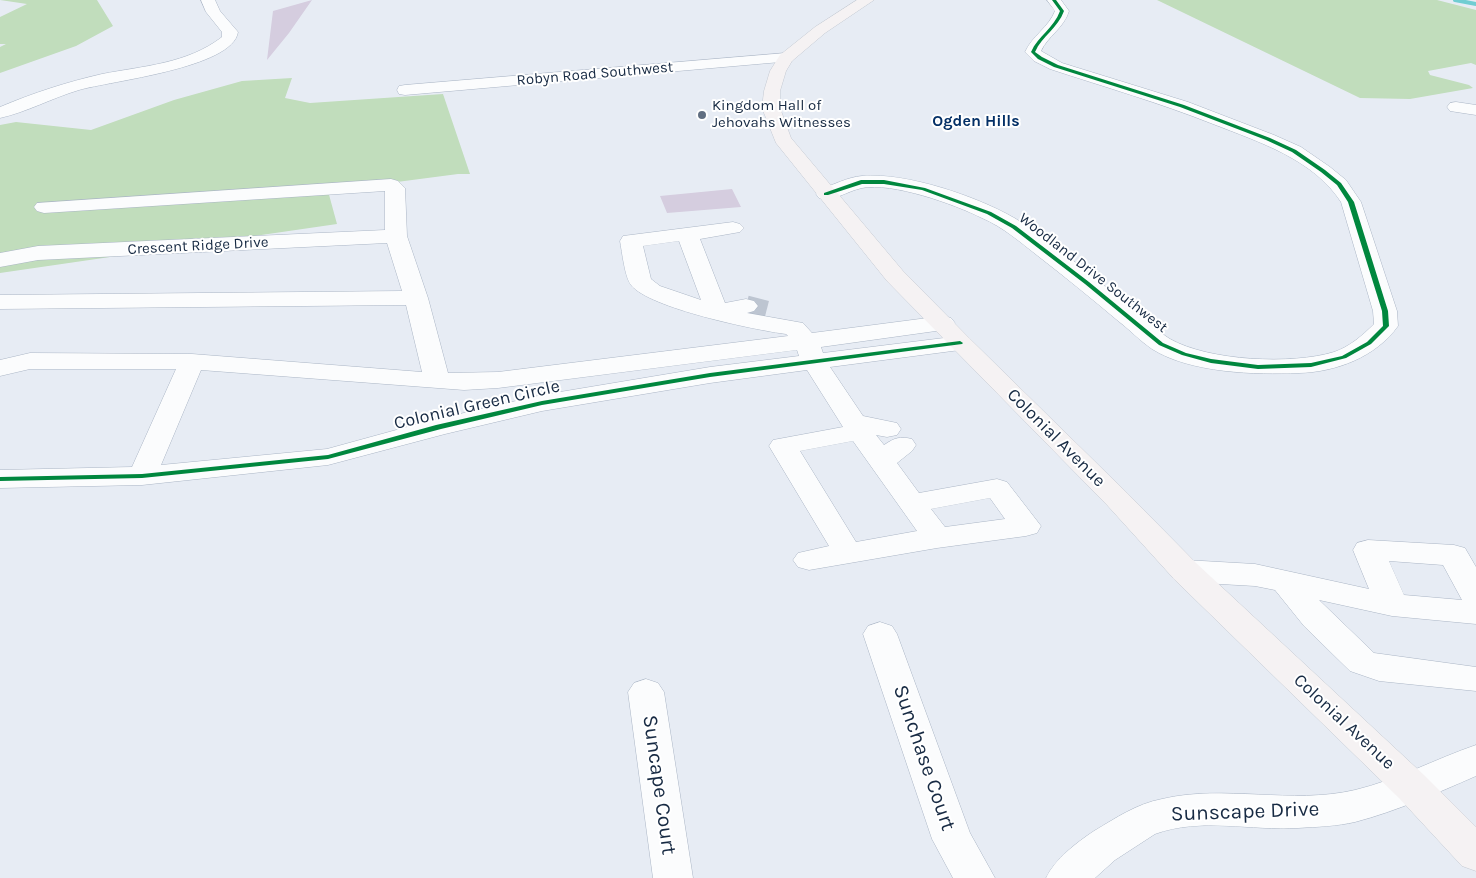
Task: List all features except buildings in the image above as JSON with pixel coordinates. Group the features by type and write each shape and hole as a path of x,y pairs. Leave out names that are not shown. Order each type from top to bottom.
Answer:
{"main road":[{"name":"Colonial Avenue","path":"867,0 820,30 786,58 778,71 772,91 771,108 782,140 896,276 943,323 960,343 1118,500 1185,571 1412,787 1476,854"}],"street":[{"path":"0,113 85,83 188,60 214,51 223,45 231,35 228,27 213,12 208,0"},
{"name":"Woodland Drive Southwest","path":"826,194 862,182 884,182 923,189 989,213 1014,227 1161,344 1210,361 1258,367 1311,365 1344,357 1369,343 1386,326 1385,311 1351,202 1339,184 1294,152 1268,139 1182,106 1056,66 1040,58 1033,52 1036,42 1060,19 1062,11 1054,0"},
{"name":"Robyn Road Southwest","path":"405,90 786,58"},
{"path":"1456,107 1476,110"},
{"path":"44,207 391,185 395,188 396,236 416,298 437,380"},
{"path":"732,228 631,241 640,282 652,291 670,299 758,323 804,343"},
{"path":"687,234 717,312"},
{"name":"Crescent Ridge Drive","path":"0,260 38,253 396,236"},
{"path":"0,302 416,298"},
{"path":"717,312 746,306"},
{"path":"773,313 790,321 804,343 877,438 912,503 937,538"},
{"name":"Colonial Green Circle","path":"0,368 30,361 192,362 464,382 498,380 804,343 943,323"},
{"name":"Colonial Green Circle","path":"0,480 142,476 328,457 439,427 542,403 710,375 804,343 960,343"},
{"path":"0,360 30,361"},
{"path":"142,476 192,362"},
{"path":"848,553 783,446 877,438"},
{"path":"809,560 937,538 1026,526 998,488 912,503"},
{"path":"1392,605 1368,550 1454,556 1476,597"},
{"path":"1185,571 1255,575 1392,605 1476,613"},
{"path":"1286,582 1316,618 1362,662 1379,668 1473,679"},
{"name":"Sunchase Court","path":"880,634 952,839 975,878"},
{"name":"Suncape Court","path":"646,692 673,878"},
{"name":"Sunscape Drive","path":"1066,878 1101,848 1125,832 1141,822 1161,815 1198,809 1297,812 1354,806 1412,787 1476,760"}],"green space":[{"path":"0,0 97,0 113,26 76,46 0,73 0,47 6,44 0,44 0,17 27,4"},
{"path":"1157,0 1437,0 1476,10 1476,65 1471,63 1428,71 1430,75 1469,85 1473,88 1410,99 1360,98"},
{"path":"292,78 285,98 310,103 443,94 470,174 328,191 337,224 0,273 0,125 16,122 91,130 174,100 242,81"}],"waterway":[{"path":"1455,0 1476,4"}],"tunnel":[{"path":"746,306 773,313"}],"cycle path":[{"path":"826,194 861,182 884,182 923,189 989,213 1014,227 1087,283 1161,344 1184,354 1211,361 1258,367 1311,365 1344,357 1369,343 1386,326 1385,311 1351,202 1339,184 1294,151 1268,139 1182,106 1056,66 1040,58 1033,52 1039,41 1056,23 1062,11 1054,0"},
{"path":"0,479 142,476 328,457 439,427 542,403 710,375 960,343"}],"place":[{"name":"Kingdom Hall of Jehovahs Witnesses","path":"702,115"}],"district":[{"name":"Ogden Hills","path":"976,121"}]}
